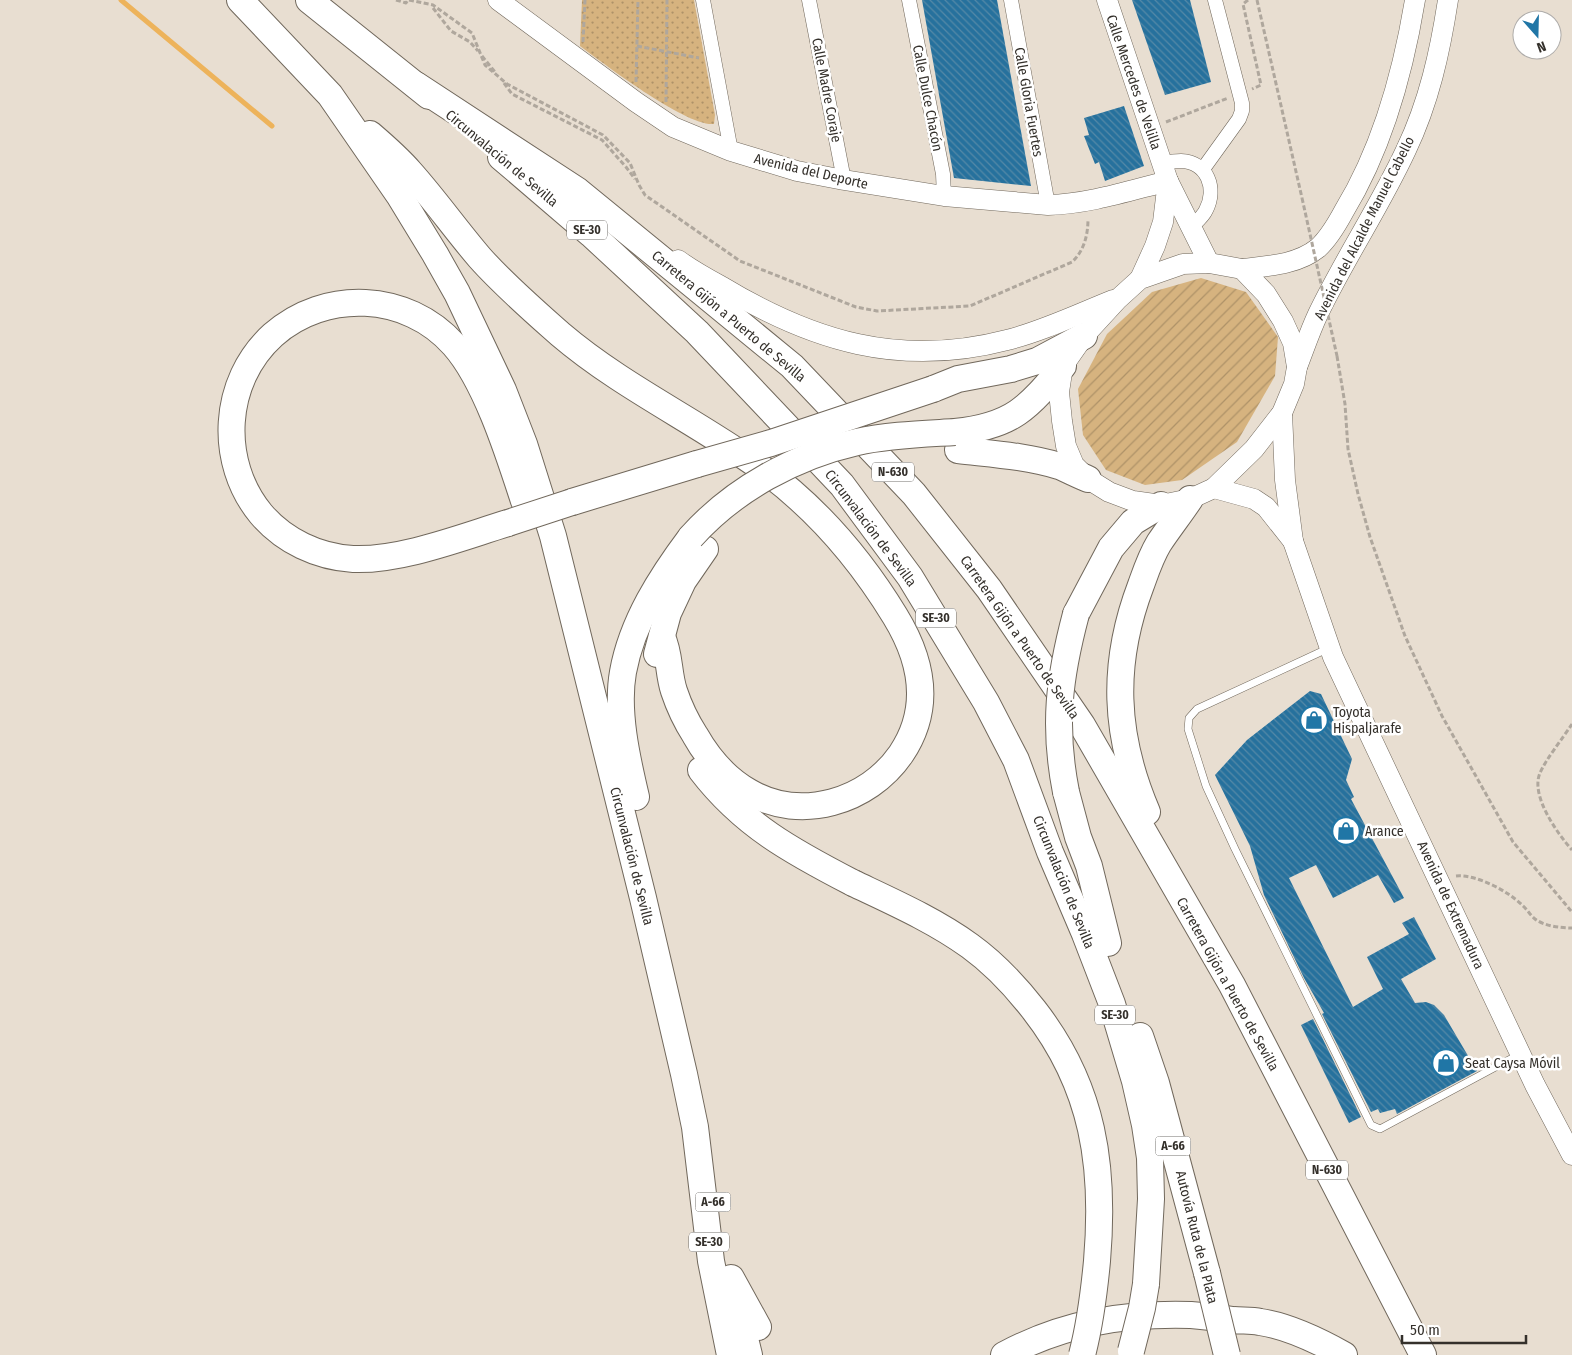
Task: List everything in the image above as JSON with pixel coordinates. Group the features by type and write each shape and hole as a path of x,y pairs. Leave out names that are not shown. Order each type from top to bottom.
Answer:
{"highway":[{"name":"Circunvalación de Sevilla","path":"240,0 330,95 399,195 435,254 479,337 524,444 548,518 643,898 695,1128 711,1262 730,1355"},
{"name":"Circunvalación de Sevilla","path":"309,0 416,85 591,234 697,332 842,485 910,577 986,702 1016,760 1050,852 1112,1004 1135,1081 1145,1125 1150,1158 1151,1199 1146,1284 1142,1308 1130,1353"},
{"name":"Carretera Gijón a Puerto de Sevilla","path":"416,85 578,191 792,366 914,494 990,589 1082,725 1232,985 1423,1355"},
{"path":"330,95 409,171 480,258 499,278 562,336 613,374 760,467 816,513 841,540 876,584 901,625 916,660 920,676 919,708 909,741 900,756 877,780 847,799 809,807 779,803 750,793 719,768 705,752 694,734 674,691 667,647 662,637"},
{"path":"568,598 543,568 524,499 495,419 477,378 466,359 453,344 428,322 396,307 377,303 358,302 329,306 295,319 272,337 253,358 240,384 232,414 231,440 241,481 254,504 270,524 295,542 339,558 370,559 412,552 508,522 572,502 697,464 771,443 958,380 1037,362 1084,336"},
{"path":"1063,366 1037,397 1006,420 932,450 881,455 842,462 790,482 758,502 729,523 705,548 683,581 668,613 657,657 659,684 665,708 689,754 723,795 746,818 791,851 926,918 970,946 1015,986 1058,1043 1078,1085 1089,1117 1098,1170 1099,1238 1092,1312 1082,1355"},
{"path":"643,898 647,847 628,763 622,715 621,693 623,672 633,637 662,579 691,537 712,516 740,494 803,459 858,442 908,435 957,441 1004,455 1061,467 1088,479"},
{"path":"1190,499 1158,544 1136,600 1123,650 1120,673 1120,708 1127,754 1137,789 1232,985"},
{"path":"1108,943 1089,866 1078,837 1066,792 1059,750 1058,724 1064,666 1076,614 1111,548 1133,522 1161,505"},
{"name":"Autovía Ruta de la Plata","path":"1016,760 1066,848 1108,943 1156,1083 1227,1355"},
{"name":"A-66","path":"695,1128 749,1355"},
{"path":"731,1278 757,1324 766,1355"},
{"path":"1004,1355 1030,1341 1072,1326 1128,1316 1192,1315 1260,1322 1281,1327 1321,1343 1344,1355"},
{"path":"1236,1320 1252,1329 1276,1335 1319,1355"}],"main road":[{"name":"Avenida del Deporte","path":"498,0 665,122 731,151 797,170 844,180 944,196 1048,205 1088,201 1165,172"},
{"name":"Calle Mercedes de Velilla","path":"1106,0 1165,172 1190,228 1209,263"},
{"name":"Avenida del Alcalde Manuel Cabello","path":"1140,279 1183,264 1209,263 1242,269 1279,265 1298,259 1318,248 1332,230 1354,194 1385,121 1407,46 1415,0"},
{"name":"Avenida del Alcalde Manuel Cabello","path":"1282,413 1291,391 1297,367 1318,314 1374,213 1410,140 1434,75 1443,36 1448,0"},
{"name":"Calle Mercedes de Velilla","path":"1140,279 1155,246 1163,222 1165,172"},
{"path":"578,191 684,264 736,296 800,327 831,338 861,345 915,351 979,346 1031,333 1118,299"},
{"path":"1242,269 1266,294 1283,320 1293,343 1297,367"},
{"path":"1140,279 1118,299 1084,336 1063,366 1059,392 1066,446 1074,465 1088,479 1109,492 1133,501 1161,505 1190,499 1214,488 1254,449 1282,413"},
{"path":"1282,413 1285,480 1293,541"},
{"path":"1214,488 1254,499 1266,507 1293,541"},
{"name":"Avenida de Extremadura","path":"1293,541 1330,648 1520,1054 1572,1155"}],"street":[{"path":"704,0 731,151"},
{"name":"Calle Madre Coraje","path":"809,0 844,180"},
{"name":"Calle Dulce Chacón","path":"909,0 943,174 944,196"},
{"name":"Calle Gloria Fuertes","path":"1011,0 1048,205"},
{"path":"1203,169 1239,119 1242,111 1240,94 1215,0"},
{"path":"1165,172 1182,161 1203,169 1208,178 1212,190 1211,197 1205,212 1190,228"}],"lane":[{"path":"1330,648 1197,709 1189,718 1188,730 1206,786 1235,849 1371,1125 1380,1129 1520,1054"}],"path":[{"path":"396,0 406,3 408,0 433,5 472,33 485,65 507,84 602,135 630,163 639,185"},
{"path":"422,0 434,9 451,31 470,42 512,94 602,140 626,167 646,195 740,261 856,307 877,312 970,306 1039,275 1064,267 1079,254 1085,240 1088,228 1088,201"},
{"path":"582,62 585,0"},
{"path":"636,102 638,0"},
{"path":"665,122 667,0"},
{"path":"1151,128 1261,85 1243,4 1248,0"},
{"path":"1257,0 1337,356 1345,404 1348,449 1370,537 1405,636 1442,716 1514,842 1572,912"},
{"path":"637,46 715,61"},
{"path":"1572,724 1539,775 1539,799 1559,835 1572,850"},
{"path":"1438,878 1461,876 1489,883 1521,904 1536,920 1560,928 1572,928"}],"shaded area":[{"path":"582,0 694,0 715,115 714,124 701,122 685,116 666,105 580,46"},
{"path":"1201,278 1246,292 1278,337 1275,376 1237,442 1182,480 1145,485 1106,470 1083,435 1078,389 1107,334 1152,292"}],"building":[{"path":"922,0 997,0 1031,186 954,178"},
{"path":"1132,0 1190,0 1211,82 1165,95"},
{"path":"1124,106 1144,166 1105,181 1099,162 1095,164 1084,136 1089,135 1084,118"},
{"path":"1310,691 1321,694 1352,759 1346,780 1354,797 1351,799 1404,898 1394,903 1378,875 1333,898 1316,865 1289,878 1353,1007 1383,989 1367,957 1409,934 1402,923 1414,917 1436,959 1401,979 1415,1003 1426,1002 1434,1005 1444,1015 1477,1071 1397,1114 1395,1109 1380,1113 1378,1109 1371,1112 1322,1014 1324,1013 1304,978 1264,895 1250,846 1215,775 1247,740"},
{"path":"1313,1019 1361,1117 1349,1123 1301,1025"}],"waterway":[{"path":"121,0 272,126"}],"place":[{"name":"Toyota Hispaljarafe","path":"1314,720"},
{"name":"Arance","path":"1346,831"},
{"name":"Seat Caysa Móvil","path":"1446,1063"}]}
